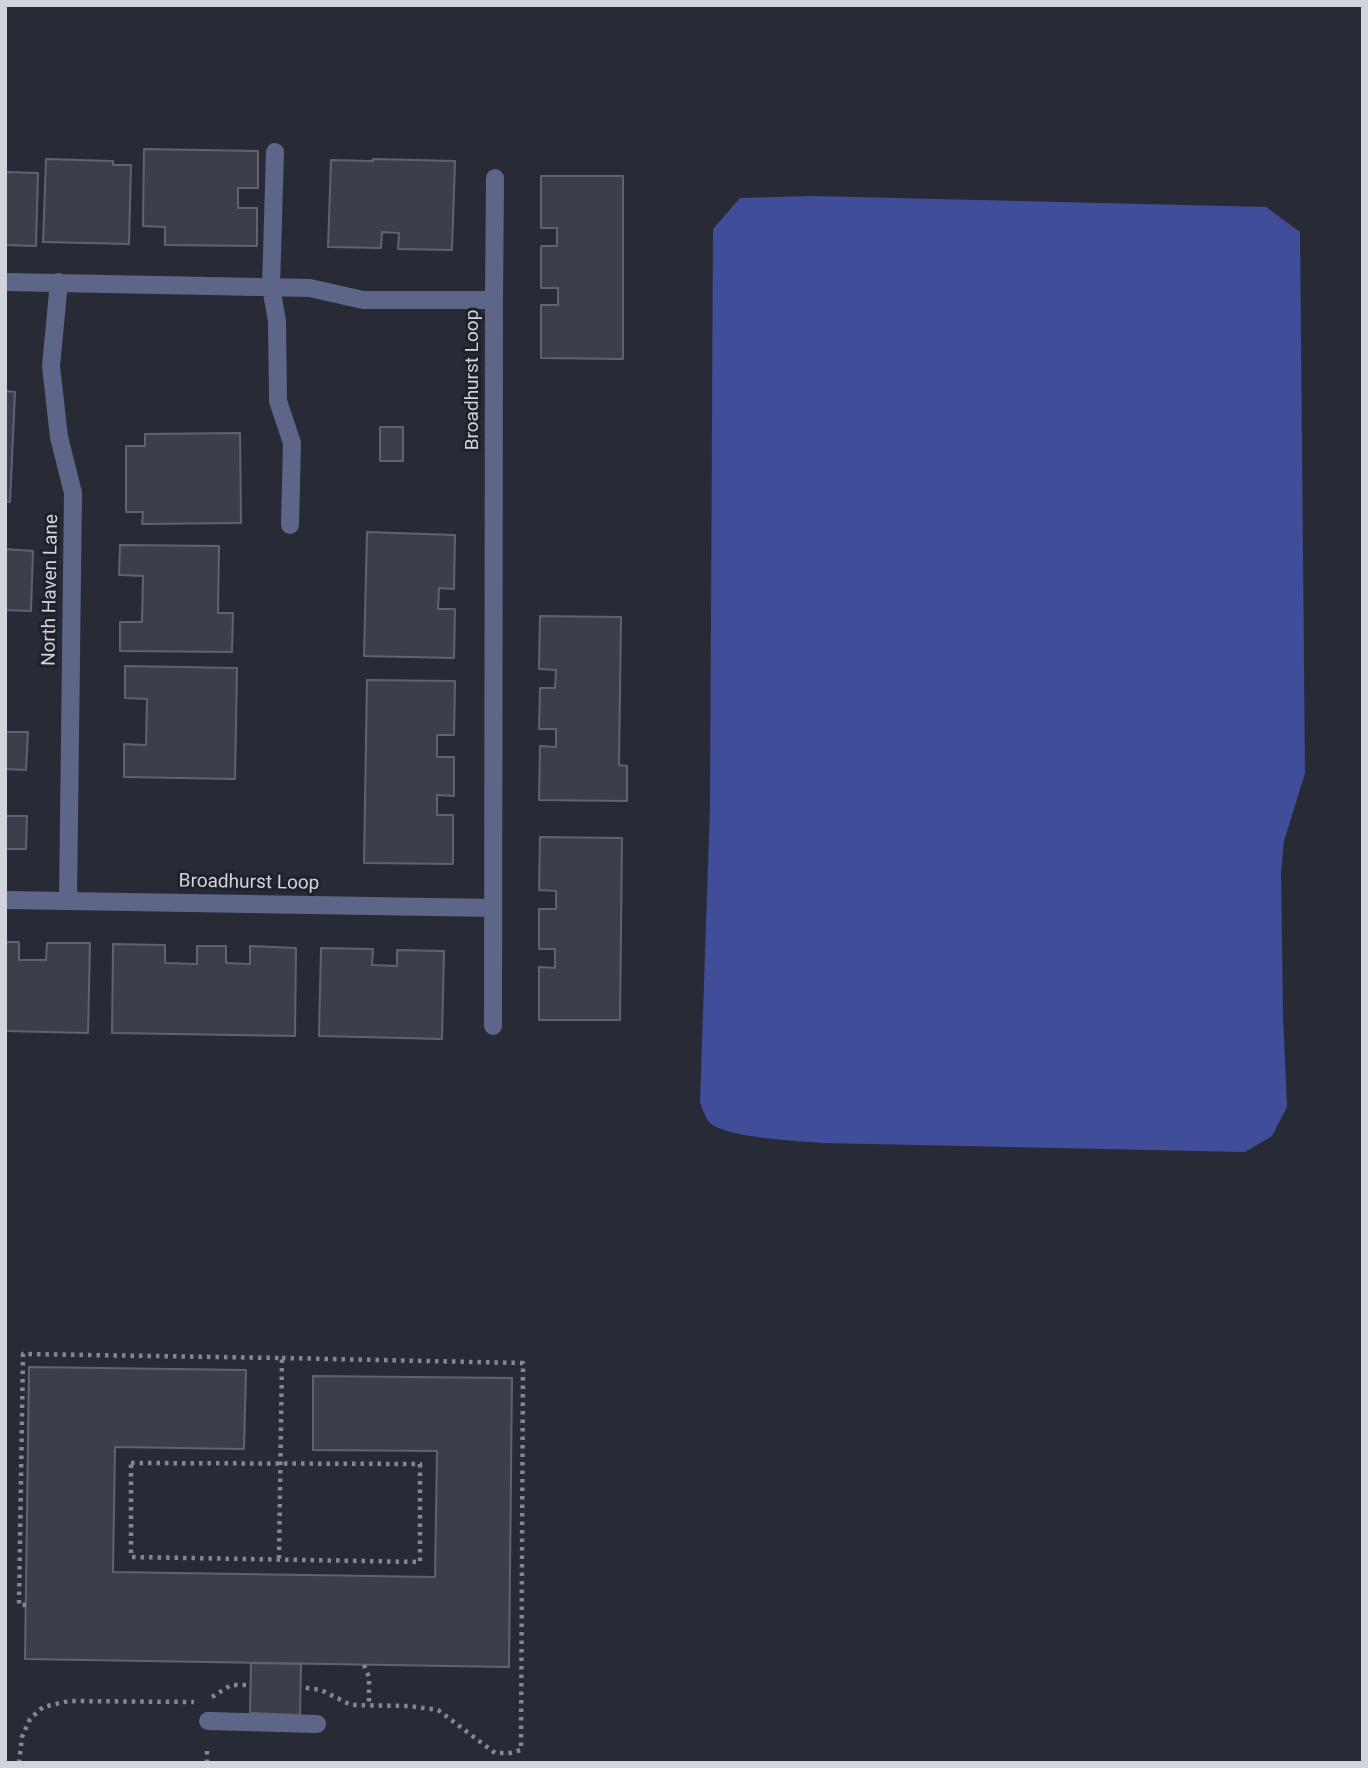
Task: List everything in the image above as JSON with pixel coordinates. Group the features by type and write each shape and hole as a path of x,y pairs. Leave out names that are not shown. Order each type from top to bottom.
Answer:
{"street":[{"path":"275,152 271,287 277,321 278,401 292,443 290,525"},
{"path":"494,300 495,178"},
{"name":"Broadhurst Loop","path":"5,282 310,288 363,300 494,300 493,1026"},
{"name":"North Haven Lane","path":"59,282 51,366 59,437 73,493 68,901"},
{"name":"Broadhurst Loop","path":"5,900 493,908"},
{"path":"208,1721 317,1724"}],"path":[{"path":"26,1605 19,1605 23,1354 523,1363 521,1750 495,1753 438,1710 409,1706 351,1705 321,1690 301,1687"},
{"path":"279,1559 282,1358"},
{"path":"131,1462 280,1463 420,1464 420,1562 131,1557 131,1462"},
{"path":"364,1665 369,1677 369,1705"},
{"path":"208,1699 231,1685 250,1685"},
{"path":"19,1763 22,1737 30,1719 43,1707 69,1701 199,1702"},
{"path":"207,1747 207,1763"}],"water":[{"path":"813,196 1266,207 1300,232 1305,773 1284,841 1281,873 1287,1107 1272,1136 1245,1152 823,1143 730,1132 709,1122 705,1115 700,1102 710,807 713,229 740,198"}],"building":[{"path":"144,149 258,151 258,188 238,188 238,208 257,208 257,246 165,245 165,227 143,226"},
{"path":"46,159 113,161 113,165 131,165 129,244 43,242"},
{"path":"331,160 455,161 452,250 398,249 399,233 382,232 381,248 328,247"},
{"path":"5,172 38,173 36,246 5,245"},
{"path":"541,176 623,176 623,359 541,358 541,305 558,305 558,288 541,288 541,246 557,246 557,228 541,228"},
{"path":"5,391 15,392 10,502 5,502"},
{"path":"380,427 403,427 403,461 380,461"},
{"path":"240,433 241,523 142,524 143,512 126,512 126,446 145,446 145,434"},
{"path":"367,532 455,535 454,589 439,588 438,609 455,609 454,658 364,656"},
{"path":"120,545 219,546 218,613 233,613 232,652 120,651 120,622 142,622 143,576 119,575"},
{"path":"5,549 33,551 31,611 5,610"},
{"path":"540,616 621,617 619,765 627,766 627,801 539,800 540,746 556,747 556,729 539,729 540,688 555,688 556,670 539,669"},
{"path":"125,666 237,668 235,779 124,777 124,744 146,745 147,699 125,698"},
{"path":"367,680 455,681 454,735 437,735 437,757 454,757 454,796 437,795 437,815 453,815 453,864 364,863"},
{"path":"5,732 28,732 26,770 5,769"},
{"path":"5,816 27,816 26,849 5,849"},
{"path":"540,837 622,838 620,1020 539,1020 539,967 555,968 555,949 539,949 539,909 556,909 556,891 539,890"},
{"path":"5,942 19,942 19,960 46,960 47,943 90,943 88,1033 5,1031"},
{"path":"113,944 165,945 165,963 197,964 197,946 226,946 226,963 250,964 250,946 296,948 295,1036 112,1033"},
{"path":"321,948 373,949 372,965 397,966 397,950 444,951 442,1039 319,1036"},
{"path":"29,1367 246,1370 244,1449 115,1447 113,1572 435,1577 437,1451 313,1450 313,1376 512,1378 509,1667 25,1659"},
{"path":"251,1663 301,1664 300,1715 250,1713"}]}
